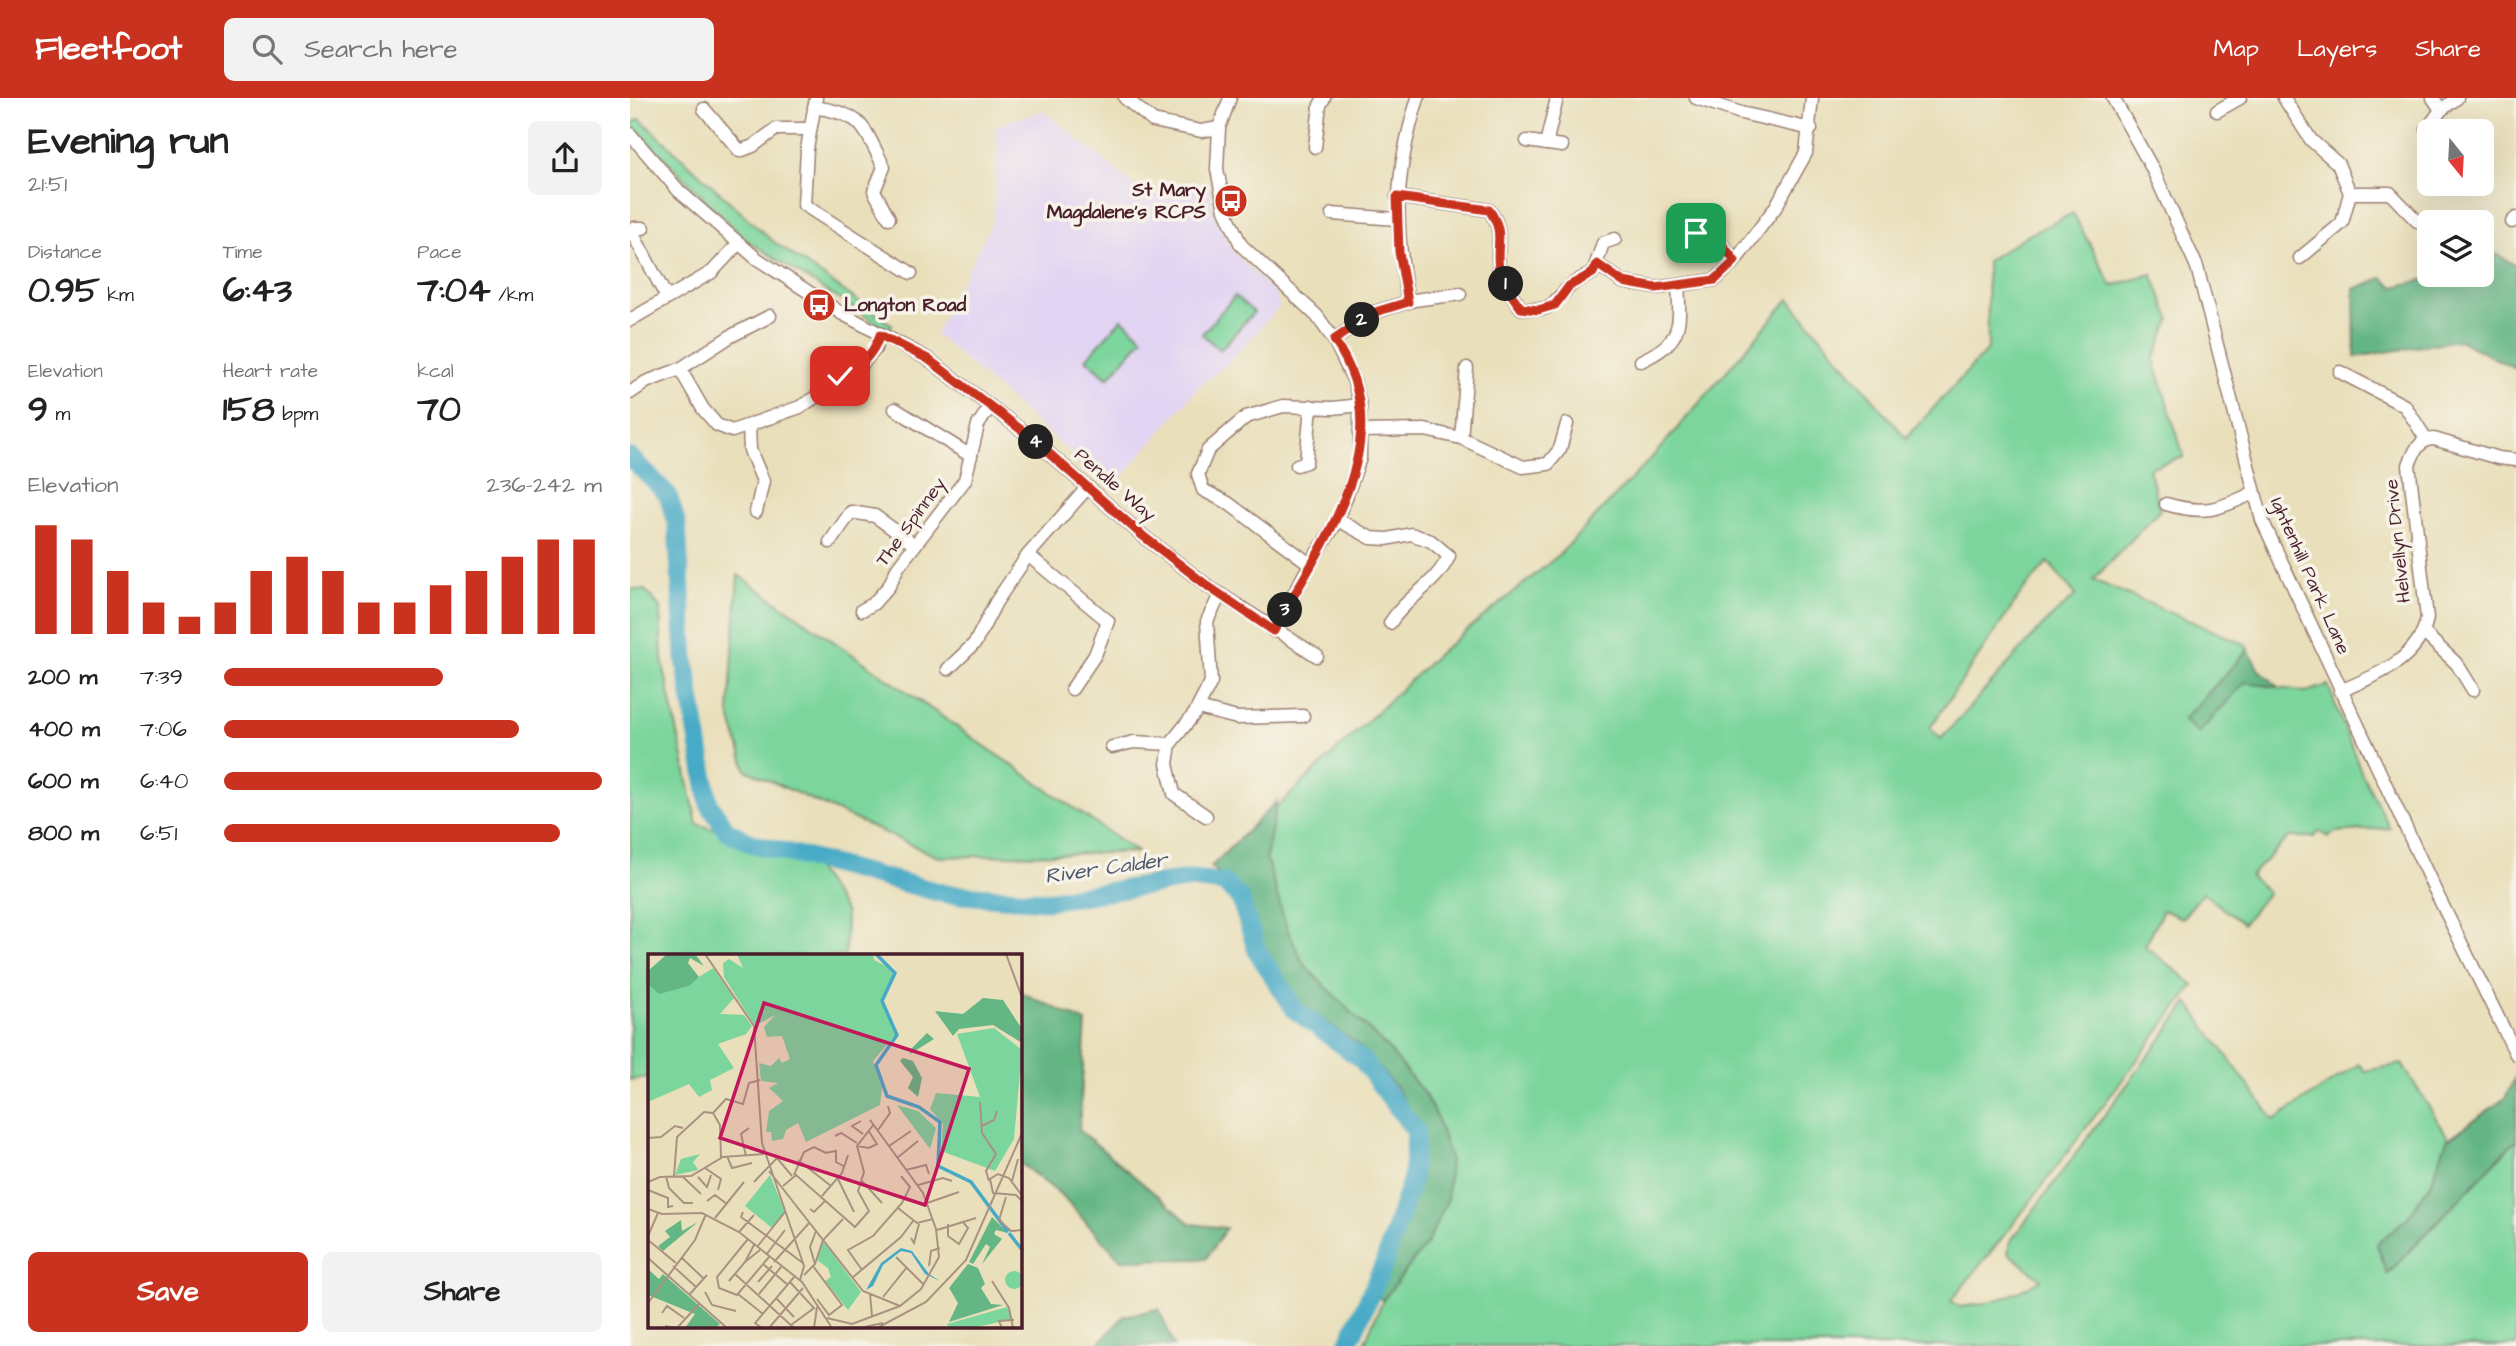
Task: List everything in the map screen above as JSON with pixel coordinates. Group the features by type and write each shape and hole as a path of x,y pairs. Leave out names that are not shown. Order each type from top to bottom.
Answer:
{"street":[{"path":"1125,98 1153,121 1201,131 1219,128"},
{"path":"1230,98 1219,128 1219,184 1225,210 1241,245 1318,316 1334,340 1354,382 1360,405 1360,458 1338,520 1310,564 1274,631"},
{"path":"1315,147 1320,105 1324,98"},
{"path":"1408,302 1396,219 1397,197 1404,142 1418,98"},
{"path":"1546,144 1557,98"},
{"path":"1696,98 1741,113 1811,129"},
{"path":"1597,264 1623,282 1656,288 1715,280 1735,261 1775,208 1806,153 1811,129 1812,98"},
{"name":"Ightenhill Park Lane","path":"2113,98 2152,168 2197,268 2217,336 2262,520 2340,691 2516,1054"},
{"path":"2217,111 2240,98"},
{"path":"2284,98 2312,139 2338,164 2350,193 2342,223 2300,258"},
{"path":"2433,98 2441,110"},
{"path":"2434,119 2457,98"},
{"path":"889,218 874,191 884,167 865,130 849,114 815,102 809,129 804,205 911,273"},
{"path":"704,109 740,151 753,146 776,129 809,129"},
{"name":"Pendle Way","path":"630,134 679,191 739,243 789,280 880,335 928,359 989,408 1028,435 1220,595 1317,656"},
{"path":"1527,141 1562,146"},
{"path":"2350,193 2390,193 2417,221"},
{"path":"1397,197 1489,210 1499,225 1499,269 1521,308 1538,310 1555,305 1569,286 1593,273 1602,243 1615,239"},
{"path":"1332,214 1396,219"},
{"path":"643,228 634,228 634,234 667,299"},
{"path":"1696,233 1715,235 1735,261"},
{"path":"630,320 712,272 739,243"},
{"path":"1641,361 1667,349 1676,330 1679,311 1678,286"},
{"path":"1334,340 1372,313 1408,302 1460,294"},
{"path":"630,393 646,382 680,369 724,340 769,316"},
{"path":"680,369 703,409 717,425 732,431 800,407 825,391 840,376 862,364 875,349 880,335"},
{"path":"1461,438 1467,368"},
{"path":"2340,372 2398,401 2411,414 2426,439 2516,460"},
{"path":"1310,564 1228,503 1203,490 1198,474 1208,450 1246,417 1283,405 1360,405"},
{"path":"1297,465 1306,463 1311,406"},
{"name":"The Spinney","path":"862,610 873,604 889,586 915,545 965,480 978,425 989,408"},
{"path":"895,409 971,456"},
{"path":"1360,431 1425,430 1461,438 1522,467 1548,464 1560,449 1567,424"},
{"path":"750,426 750,450 763,481 756,512"},
{"name":"Helvellyn Drive","path":"2424,633 2427,618 2409,464 2418,445 2426,439"},
{"path":"948,669 975,643 996,602 1030,553 1088,487"},
{"path":"2166,505 2195,512 2234,502 2253,492"},
{"path":"830,542 850,512 875,516 915,545"},
{"path":"1338,520 1371,537 1387,539 1411,534 1431,541 1449,556 1441,573 1401,606 1390,623"},
{"path":"1030,553 1108,621 1095,655 1072,689"},
{"path":"1206,816 1174,794 1167,764 1170,744 1198,708 1211,682 1207,621 1220,595"},
{"path":"2340,691 2383,672 2409,653 2424,633 2457,664 2473,690"},
{"path":"1198,708 1237,718 1303,716"},
{"path":"1112,747 1133,742 1170,744"}],"shaded area":[{"path":"1043,111 1144,193 1178,196 1196,185 1209,183 1215,217 1231,249 1276,295 1279,307 1230,362 1201,384 1112,489 935,334 993,220 998,151 995,126"}],"green space":[{"path":"640,119 770,239 892,325 890,332 745,239 630,124"},
{"path":"2073,213 2112,286 2152,274 2170,319 2154,360 2184,457 2149,468 2160,510 2093,580 2245,644 2248,650 2183,720 2198,733 2245,682 2306,692 2328,685 2362,774 2390,828 2335,832 2328,837 2319,831 2314,837 2289,837 2250,876 2268,892 2243,924 2203,893 2182,918 2163,910 2145,946 2194,985 2011,1227 1951,1301 1960,1307 1982,1304 2012,1295 2041,1279 2008,1253 2010,1242 2188,1003 2274,1120 2359,1064 2364,1071 2402,1064 2449,1139 2431,1183 2408,1217 2377,1244 2388,1274 2516,1140 2516,1346 1363,1346 1383,1300 1427,1243 1437,1118 1425,1095 1390,1051 1304,965 1287,929 1266,858 1275,809 1438,654 1559,555 1656,453 1789,299 1906,438 1988,349 1987,261 2022,238","holes":["2048,562 2076,595 2044,624 1941,739 1930,728 2022,592"]},
{"path":"2497,254 2516,266 2516,369 2459,340 2355,357 2354,289 2382,278 2394,287 2417,281 2417,287 2494,287 2494,258"},
{"path":"1235,296 1254,312 1220,350 1202,334"},
{"path":"1122,319 1143,338 1108,378 1086,359"},
{"path":"738,575 1137,852 938,857 746,770 729,713"},
{"path":"630,589 645,590 660,607 662,659 697,824 810,859 846,913 845,954 648,954 648,1077 630,1080"},
{"path":"2248,650 2259,670 2279,687 2245,682 2199,733 2183,720"},
{"path":"1277,801 1266,858 1287,929 1304,965 1390,1051 1425,1095 1437,1118 1450,1159 1447,1201 1427,1243 1383,1300 1376,1296 1408,1203 1420,1158 1420,1131 1396,1087 1358,1045 1294,999 1260,946 1243,892 1211,867"},
{"path":"1022,993 1086,1022 1079,1130 1191,1224 1226,1228 1206,1259 1121,1260 1060,1194 1022,1165"},
{"path":"2516,1076 2516,1140 2387,1274 2377,1244 2408,1217 2431,1183 2447,1140 2505,1098"},
{"path":"1159,1309 1174,1346 1097,1346 1124,1316"}],"waterway":[{"name":"River Calder","path":"630,457 668,495 677,525 685,660 709,804 726,830 751,843 946,894 1046,901 1192,879 1224,883 1240,898 1257,951 1295,1010 1362,1060 1416,1132 1412,1178 1384,1264 1347,1346"}],"place":[{"name":"St Mary Magdalene's RCPS","path":"1231,201"},
{"name":"Longton Road","path":"819,305"}],"route":[{"path":"840,376 862,364 875,349 880,335 928,359 989,408 1028,435 1143,536 1209,587 1274,631 1310,564 1338,520 1360,458 1360,405 1354,382 1334,340 1372,313 1408,302 1399,252 1397,197 1489,210 1499,225 1499,269 1521,308 1538,310 1555,305 1569,286 1593,273 1597,264 1623,282 1656,288 1715,280 1735,261 1715,235 1696,233"}]}
